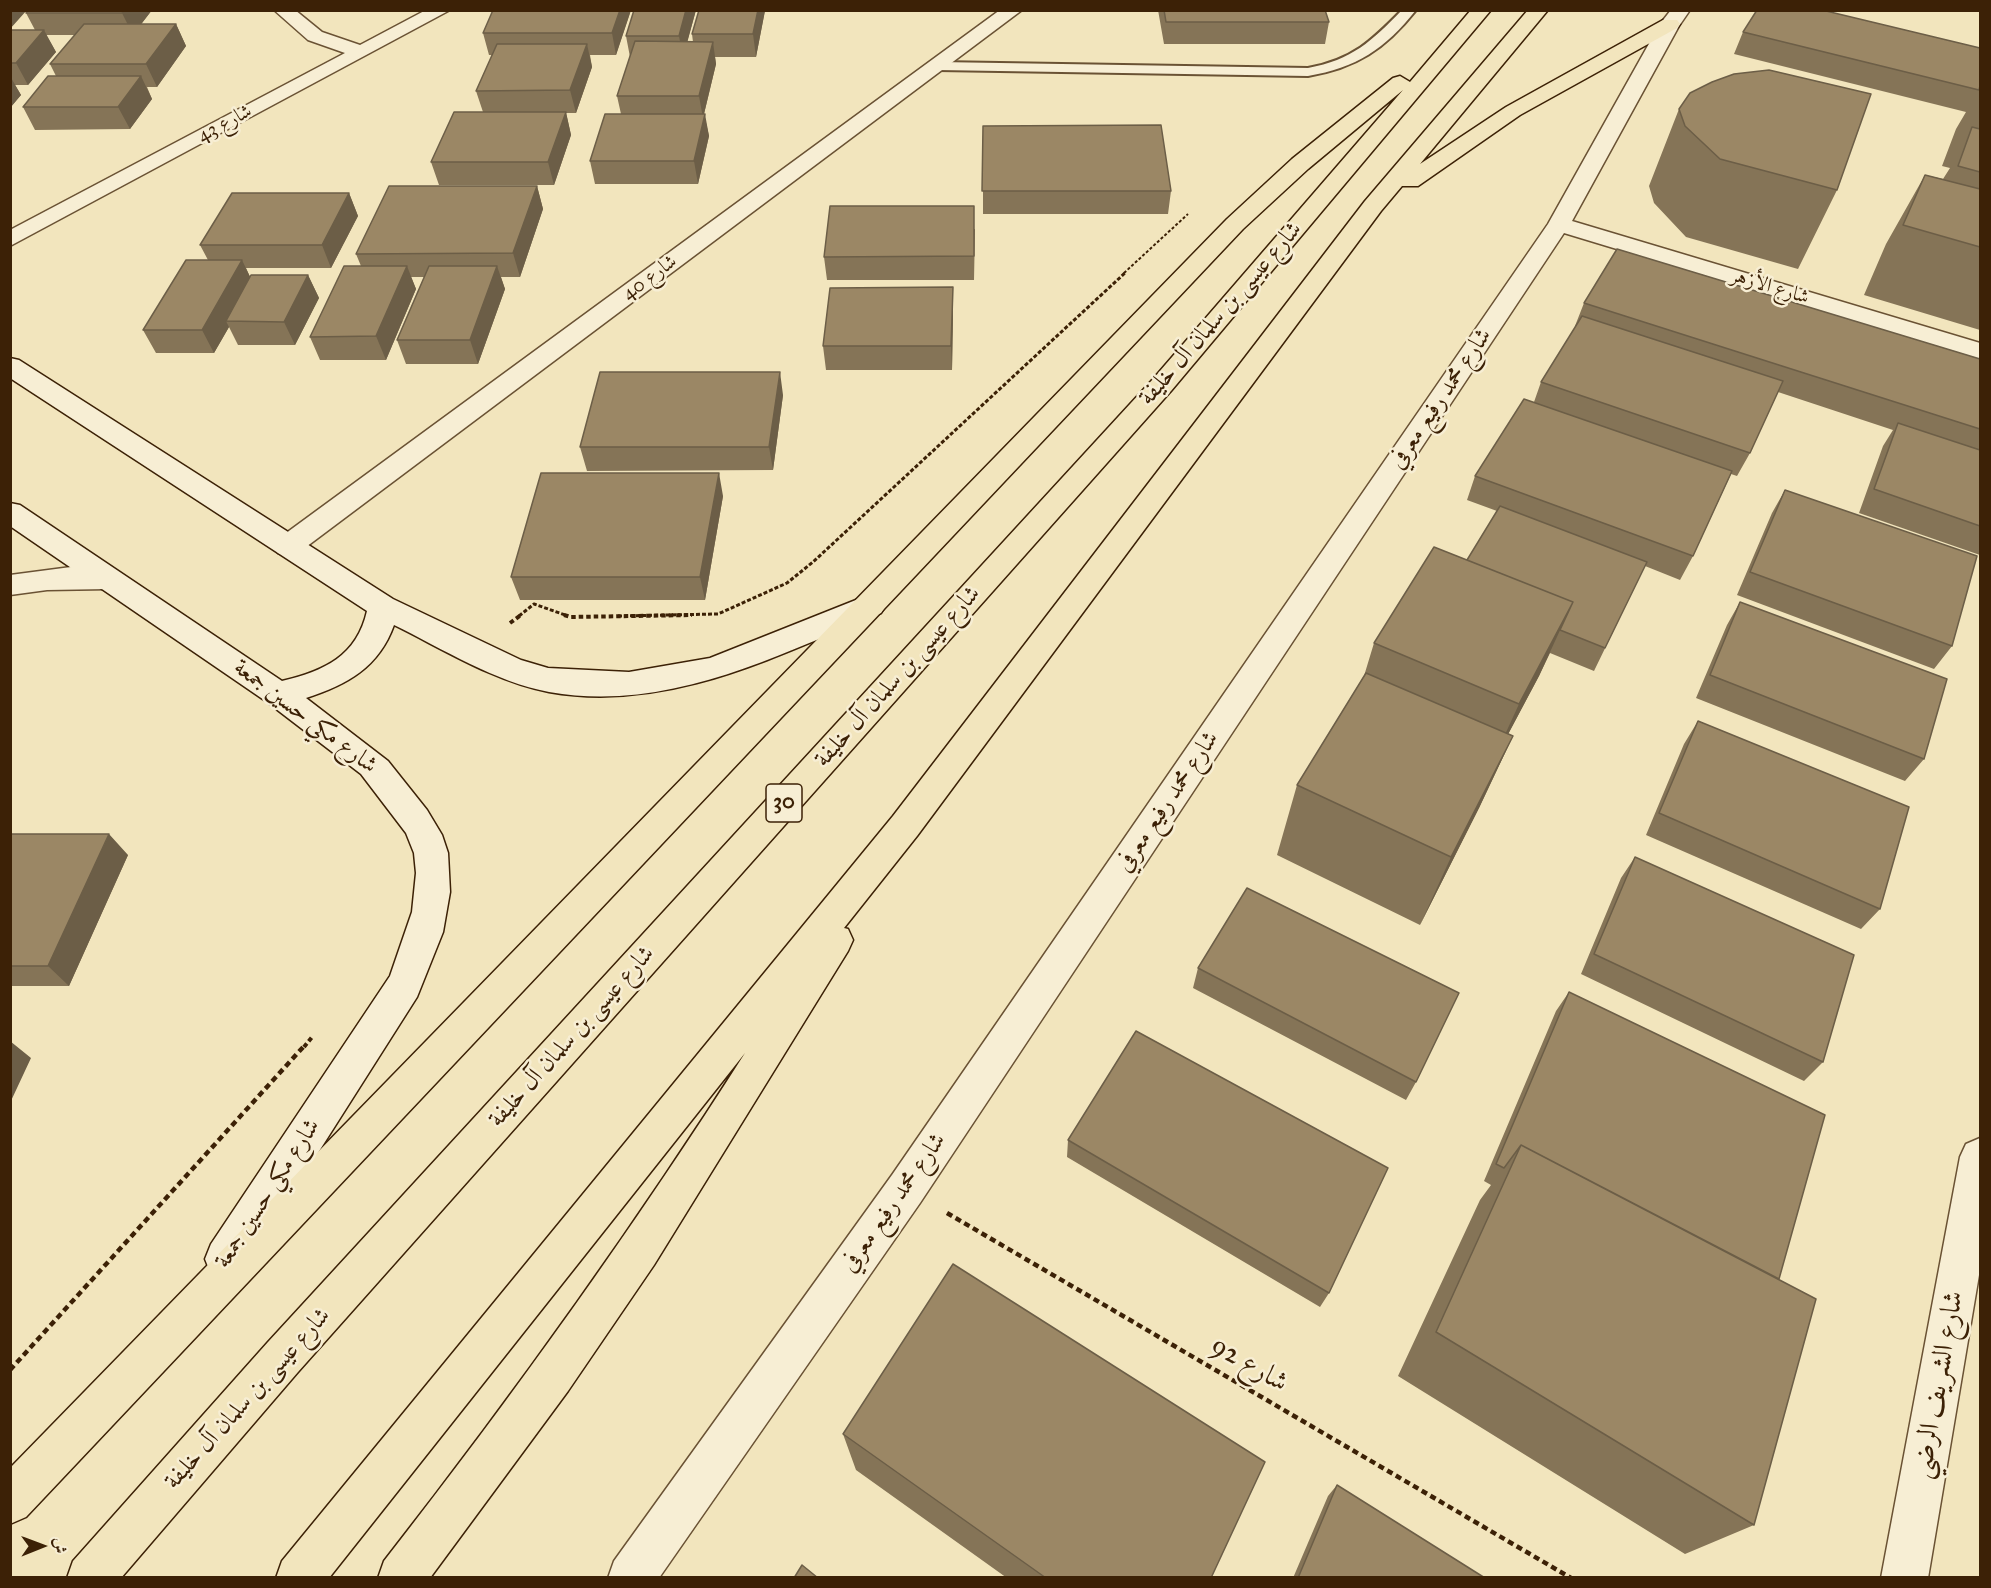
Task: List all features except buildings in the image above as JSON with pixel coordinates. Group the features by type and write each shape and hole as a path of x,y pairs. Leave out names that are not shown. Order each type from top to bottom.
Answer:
{"highway":[{"name":"شارع عيسى بن سلمان آل خليفة","path":"299,1578 905,826 1373,206 1539,10"},
{"name":"شارع عيسى بن سلمان آل خليفة","path":"90,1578 283,1358 1162,385 1476,17"},
{"path":"10,1501 1235,224 1300,164 1476,17"},
{"path":"1373,206 1513,111 1676,17"},
{"path":"401,1578 487,1466 639,1251 755,1072 905,826"}],"street":[{"path":"284,10 315,36 360,52"},
{"name":"شارع 43","path":"10,239 441,10"},
{"name":"شارع 40","path":"288,546 1013,10"},
{"name":"شارع محمد رفيع معرفي","path":"631,1578 906,1189 1559,224 1676,17"},
{"name":"شارع الأزهر","path":"1559,224 1980,351"},
{"path":"10,366 383,607 510,668 548,680 592,684 629,684 672,678 716,668 871,605"},
{"name":"شارع مكي حسين جمعة","path":"10,512 278,694 383,775 425,835 432,863 432,900 424,940 404,986 190,1314"},
{"path":"10,585 40,579 76,576 108,579"},
{"path":"278,694 311,686 342,672 366,651 380,629 383,607"},
{"name":"شارع الشريف الرضي","path":"1904,1578 1980,1157"}],"lane":[{"path":"938,66 1308,72 1343,66 1361,58 1410,10"}],"path":[{"path":"476,652 534,603 571,617 718,614 754,600 787,583 813,562 1195,208"},
{"path":"10,1370 288,1066 317,1030"},
{"name":"شارع 92","path":"906,1189 1571,1578"}]}
